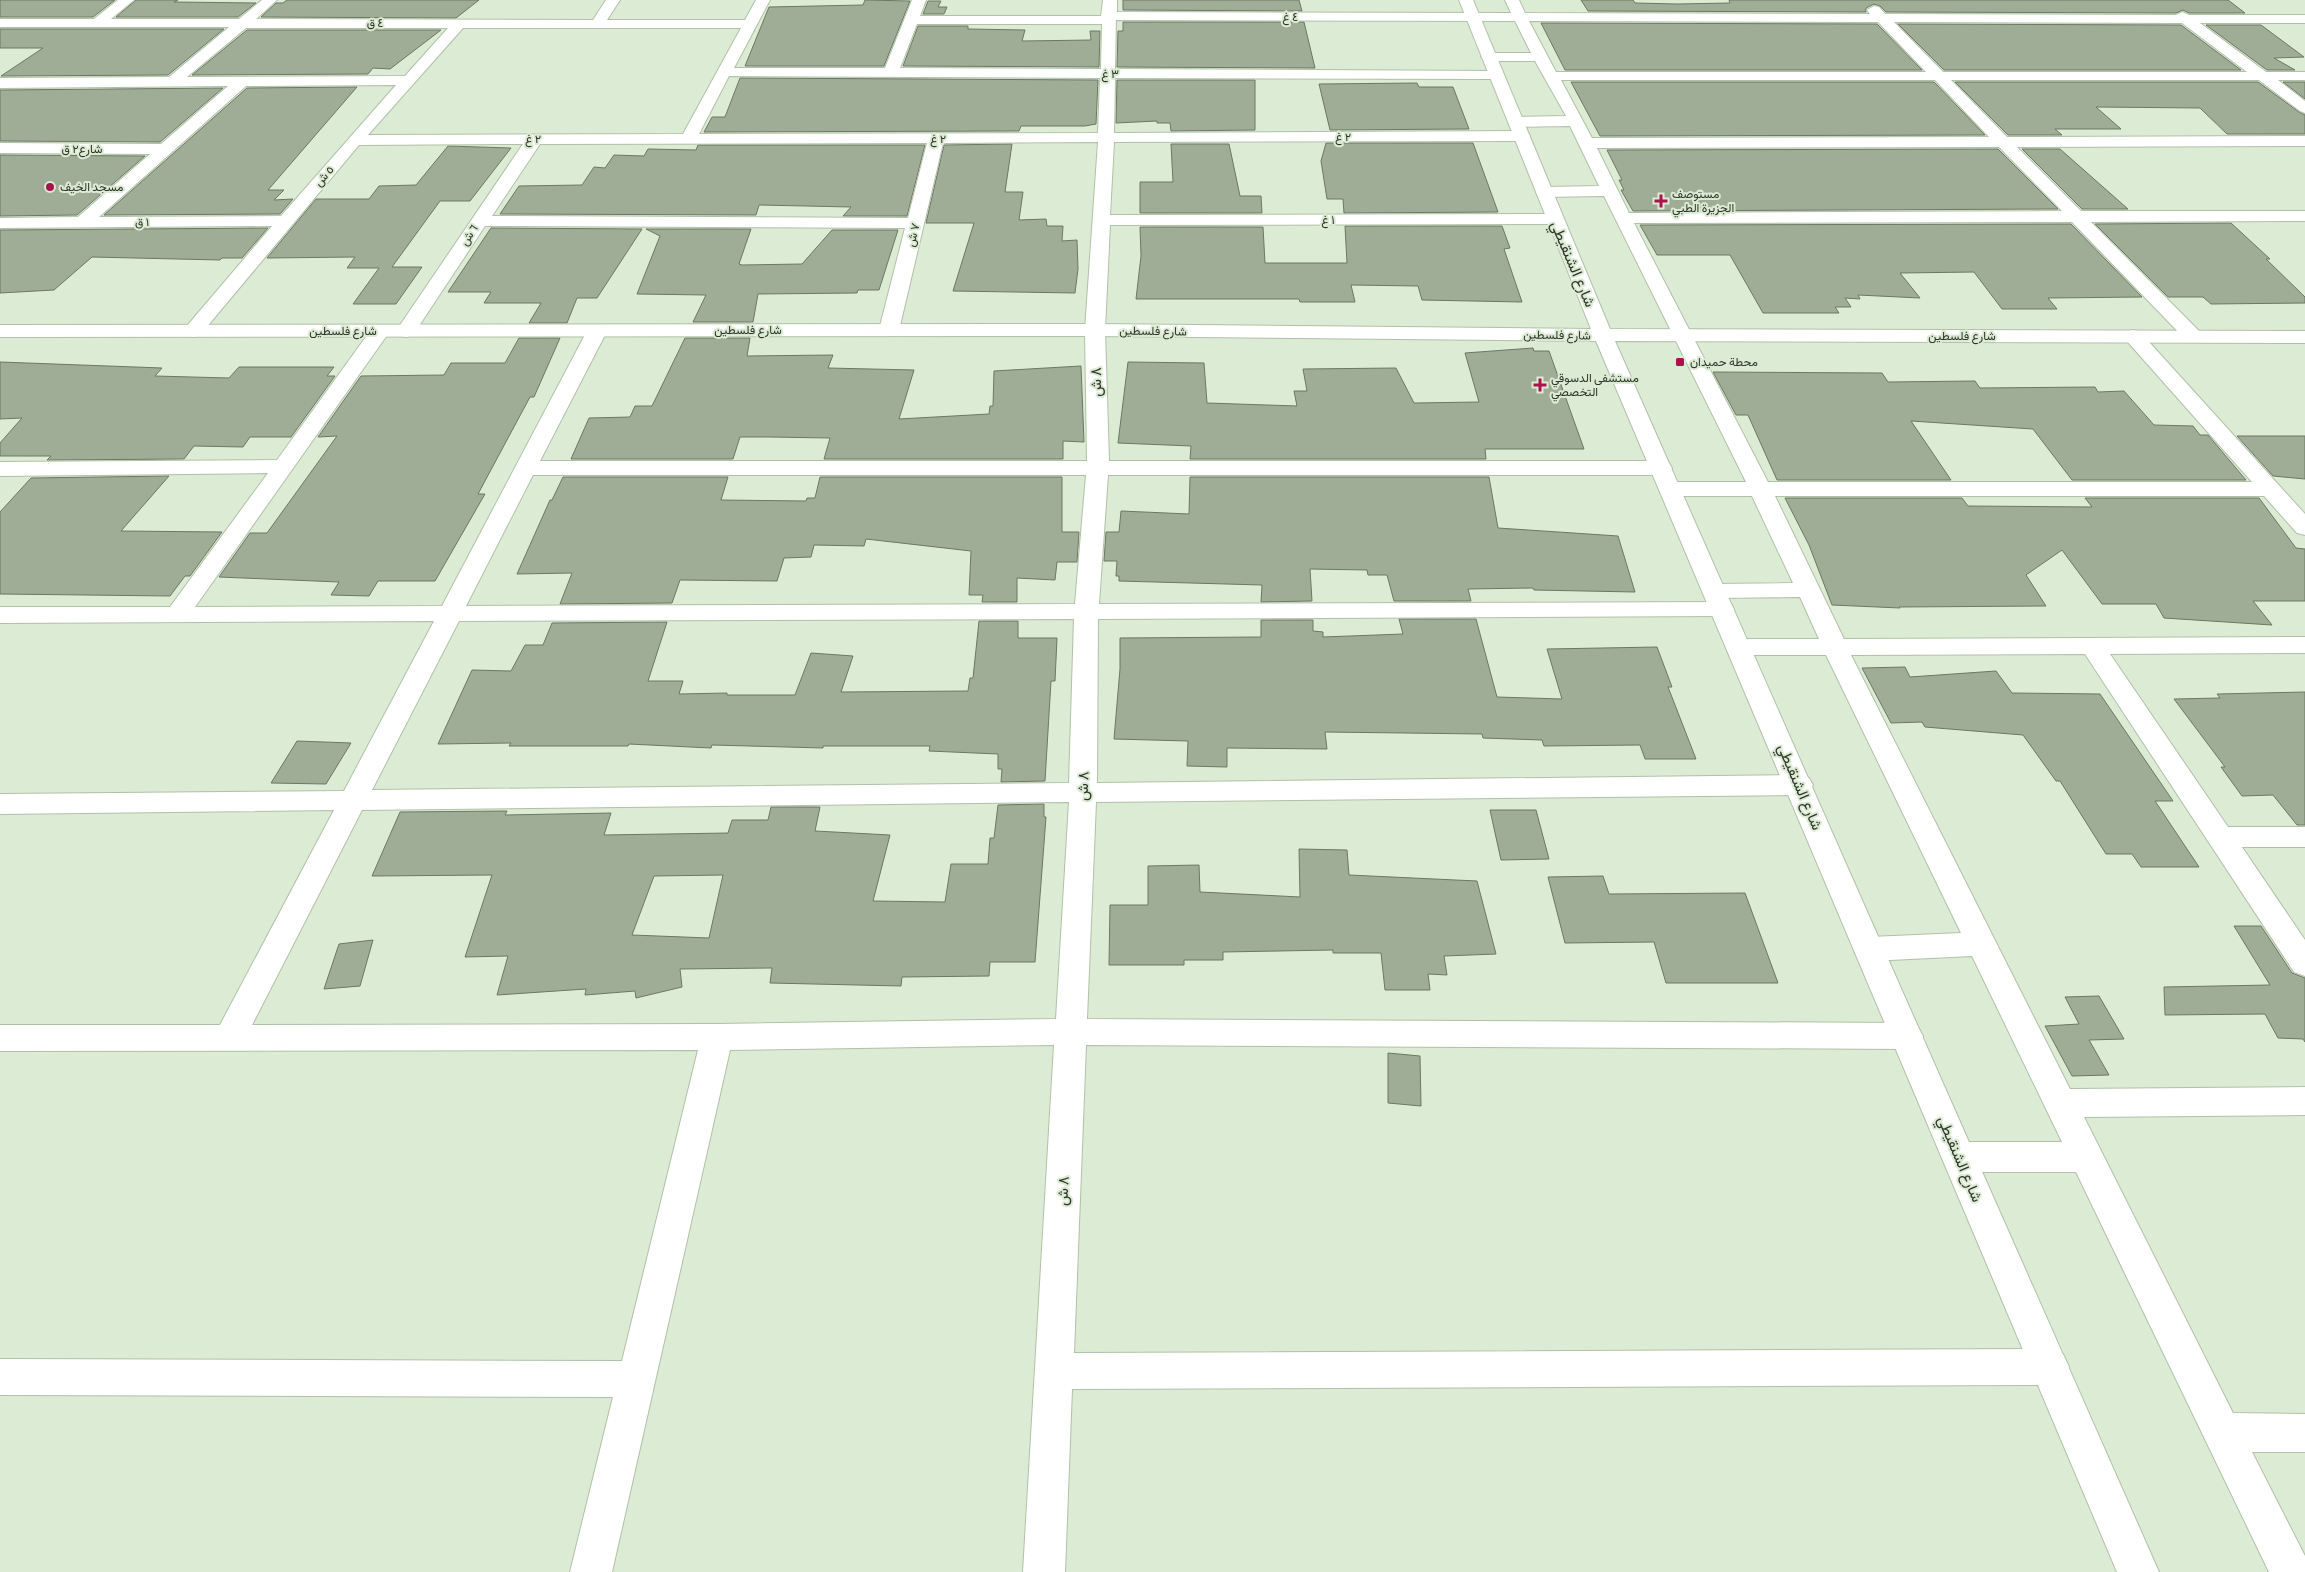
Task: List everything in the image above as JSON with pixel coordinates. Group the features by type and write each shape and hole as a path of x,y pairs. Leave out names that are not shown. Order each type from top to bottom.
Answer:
{"street":[{"path":"97,23 127,0"},
{"path":"171,83 270,0"},
{"path":"597,24 613,0"},
{"path":"688,139 763,0"},
{"path":"891,72 919,0"},
{"path":"1865,0 2044,181 2075,217 2193,336"},
{"path":"2167,5 2305,108"},
{"path":"1516,8 1540,57 1576,121 1760,488 1834,647 2061,1102 2291,1572"},
{"name":"٤ غ","path":"911,20 1109,12 1516,8 1882,18 2305,18"},
{"name":"شارع الشنقيطي","path":"1469,9 1603,335 1740,647 2138,1572"},
{"name":"٨ ش","path":"1044,1572 1083,792 1086,613 1098,468 1095,330 1106,138 1109,12"},
{"name":"٤ ق","path":"0,23 750,24"},
{"name":"٥ ش","path":"193,331 354,140 459,24"},
{"name":"٣ غ","path":"724,72 1108,74 1492,66 1540,57"},
{"path":"1552,76 2305,76"},
{"path":"0,83 240,83 408,80"},
{"path":"82,223 163,149 240,83"},
{"name":"٢ غ","path":"354,140 1106,138 1519,129 1576,121"},
{"name":"٦ ش","path":"406,331 478,221 535,139"},
{"name":"٧ ش","path":"889,330 936,139"},
{"path":"1586,142 2005,143 2305,141"},
{"name":"شارع٢ ق","path":"0,148 163,149"},
{"path":"1544,192 1610,191"},
{"path":"1623,218 2305,216"},
{"name":"١ غ","path":"1102,220 1554,219"},
{"name":"١ ق","path":"0,223 285,221"},
{"path":"478,221 916,223"},
{"name":"شارع فلسطين","path":"0,331 1095,330 1603,335 2305,337"},
{"path":"177,614 380,331"},
{"path":"230,1037 597,331"},
{"path":"2133,336 2305,528"},
{"path":"0,469 283,466"},
{"path":"526,468 1098,468 1666,479 1760,488 2270,489"},
{"path":"0,615 1086,613 1719,600 1807,590"},
{"path":"1740,647 2305,645"},
{"path":"2092,646 2305,964"},
{"path":"0,804 1799,785"},
{"path":"2221,837 2305,838"},
{"path":"1870,949 1981,944"},
{"path":"0,1038 717,1037 1071,1032 1907,1036"},
{"path":"591,1572 638,1379 717,1037"},
{"path":"2061,1102 2305,1101"},
{"path":"1960,1157 2087,1157"},
{"path":"1054,1372 2050,1367"},
{"path":"0,1377 638,1379"},
{"path":"2222,1432 2305,1433"}],"building":[{"path":"0,0 115,0 93,17 0,17"},
{"path":"136,0 256,3 238,17 116,17"},
{"path":"287,0 479,0 456,18 261,17 276,3 283,3"},
{"path":"865,0 910,1 884,66 745,66 769,7 863,5"},
{"path":"1123,0 1299,0 1302,11 1123,10"},
{"path":"1581,0 1633,0 1635,3 1677,4 1730,3 1729,0 2228,0 2245,13 2189,13 2183,10 2176,13 1886,12 1880,6 1874,4 1866,8 1866,12 1588,11"},
{"path":"928,1 941,1 938,7 947,7 944,14 923,14"},
{"path":"1123,22 1304,22 1315,68 1117,67 1118,31 1123,31"},
{"path":"1541,23 1877,24 1922,70 1565,70"},
{"path":"1898,24 2181,25 2241,70 1944,70"},
{"path":"2206,25 2261,25 2304,57 2274,58 2295,70 2267,70"},
{"path":"918,26 968,26 968,29 1025,30 1022,41 1091,40 1090,31 1100,31 1099,67 903,66"},
{"path":"0,29 224,29 168,75 1,76 43,48 0,48"},
{"path":"247,30 441,30 390,69 373,68 368,74 192,75"},
{"path":"740,78 1098,80 1096,124 1085,126 1021,126 1019,131 704,132 712,117 725,117"},
{"path":"1117,80 1255,80 1255,130 1171,131 1170,123 1157,123 1157,121 1116,123"},
{"path":"1571,82 1934,82 1985,135 1600,136"},
{"path":"1955,82 2258,82 2305,115 2305,134 2227,134 2200,108 2096,107 2121,129 2055,129 2062,135 2008,135"},
{"path":"2283,82 2305,82 2305,99"},
{"path":"1417,83 1419,87 1453,87 1469,129 1330,130 1319,84"},
{"path":"357,87 268,190 284,190 274,200 293,199 280,214 104,215 247,88"},
{"path":"223,88 160,142 0,141 0,90"},
{"path":"1326,143 1473,143 1498,212 1344,213 1343,199 1327,199 1321,161"},
{"path":"1012,144 1005,192 1023,192 1019,220 1046,219 1047,226 1063,226 1062,241 1077,240 1078,269 1075,293 953,291 974,223 926,223 944,145"},
{"path":"1171,144 1229,144 1240,196 1261,196 1262,213 1140,213 1140,182 1173,182"},
{"path":"698,145 925,145 907,216 843,216 851,207 759,205 756,215 500,214 519,186 582,185 594,167 605,168 614,155 644,156 648,149 696,150"},
{"path":"448,146 511,148 470,201 440,201 392,267 422,267 396,304 353,304 379,268 347,268 355,257 267,258 316,199 369,199 379,186 416,185"},
{"path":"1998,149 2058,209 1633,211 1621,190 1624,190 1619,180 1622,180 1607,150"},
{"path":"2022,149 2060,149 2128,209 2082,209"},
{"name":"مسجد الخيف","path":"0,155 145,156 77,215 0,216"},
{"path":"2231,223 2270,259 2266,259 2305,297 2305,303 2211,304 2203,297 2168,297 2095,224"},
{"path":"2071,224 2142,297 2048,298 2057,309 2002,309 1974,272 1900,273 1920,298 1858,295 1860,299 1845,298 1851,307 1835,307 1839,313 1763,313 1730,255 1657,255 1640,225"},
{"path":"1345,226 1502,226 1510,248 1504,249 1522,302 1422,300 1418,286 1351,285 1355,302 1300,302 1299,299 1136,299 1141,256 1140,227 1263,227 1265,263 1347,263"},
{"path":"268,228 242,258 222,258 220,260 92,257 54,290 0,293 0,230"},
{"path":"491,228 642,229 597,298 577,298 567,323 529,323 541,303 484,303 491,292 448,292"},
{"path":"646,229 751,229 739,264 742,265 802,264 832,230 898,230 879,290 858,290 857,293 758,294 753,322 693,322 706,295 637,294 660,236"},
{"path":"519,338 560,338 534,397 530,397 478,494 485,494 435,581 378,581 369,596 331,595 339,582 219,577 250,533 267,533 337,436 318,437 361,376 444,375 451,363 505,363"},
{"path":"685,338 750,338 747,356 833,355 828,368 914,370 899,419 989,414 990,406 993,406 994,371 1081,366 1084,442 1063,441 1063,459 824,459 830,438 740,437 733,459 571,459 589,418 630,417 635,406 652,406"},
{"path":"1533,348 1534,351 1549,351 1584,449 1485,449 1486,459 1190,459 1191,446 1118,443 1128,362 1204,363 1207,403 1297,406 1294,391 1307,391 1303,369 1396,368 1414,403 1479,402 1465,353"},
{"path":"0,362 162,368 155,376 229,378 239,367 334,367 327,376 335,376 291,437 250,437 243,447 194,446 184,459 47,460 51,456 0,456 0,443 22,418 0,419"},
{"path":"1713,372 1882,373 1888,382 1975,381 1980,388 2095,387 2098,392 2124,391 2154,425 2193,426 2200,435 2208,435 2246,480 2072,480 2033,429 1911,421 1951,480 1777,480 1748,415 1736,415"},
{"path":"2237,436 2305,436 2305,479 2273,476"},
{"path":"169,476 121,531 222,532 190,576 185,576 170,596 0,594 0,512 31,478"},
{"path":"563,477 728,477 721,500 806,501 807,498 815,498 820,477 1062,477 1062,532 1079,532 1077,562 1057,562 1055,580 1017,578 1017,602 982,602 983,595 969,595 971,551 866,539 864,546 814,545 811,557 784,558 777,581 680,580 672,603 560,604 572,573 517,574 550,500 552,500"},
{"path":"1190,477 1489,477 1498,528 1618,536 1635,592 1534,590 1533,588 1468,589 1471,601 1394,601 1387,575 1368,575 1367,570 1310,569 1312,601 1261,602 1262,585 1119,581 1119,576 1116,576 1117,561 1104,561 1106,532 1119,532 1121,511 1189,514"},
{"path":"1785,498 1962,498 1968,506 2092,507 2085,498 2259,498 2296,548 2305,549 2305,601 2253,601 2272,625 2164,618 2156,604 2102,604 2062,550 2026,575 2046,606 1900,608 1832,605 1809,545"},
{"path":"1399,619 1476,619 1497,697 1562,699 1547,649 1657,647 1672,687 1668,687 1696,759 1645,759 1640,745 1544,746 1542,740 1483,738 1482,734 1325,732 1327,749 1227,748 1227,767 1187,766 1188,741 1114,739 1120,669 1120,638 1261,637 1261,620 1313,620 1313,631 1323,632 1323,637 1403,634"},
{"path":"979,621 1018,621 1018,638 1057,638 1055,681 1051,681 1045,781 1001,782 1002,769 998,769 998,754 929,751 930,746 823,746 823,748 712,745 711,748 629,744 628,746 509,746 511,743 438,744 472,670 511,671 525,645 543,645 552,623 667,622 648,681 683,681 679,694 795,695 811,653 853,656 841,692 968,691 970,678 973,678"},
{"path":"1905,667 1910,677 1996,671 2012,693 2100,694 2173,801 2155,801 2199,867 2141,867 2132,854 2106,854 2060,781 2056,781 2023,735 1925,727 1922,722 1891,723 1862,668"},
{"path":"2305,692 2305,825 2297,825 2273,795 2242,796 2221,767 2225,767 2174,699 2220,698 2217,694"},
{"path":"297,741 351,743 326,784 271,783"},
{"path":"1044,804 1044,817 1046,817 1035,962 990,962 989,976 902,977 901,986 770,983 772,968 680,969 682,987 636,998 635,991 585,995 586,989 497,995 508,956 465,957 492,875 372,876 400,812 507,811 505,815 611,813 604,835 728,833 732,820 768,820 771,807 820,807 815,831 890,835 873,901 945,902 951,864 988,864 990,838 994,838 998,805","holes":["723,875 709,938 632,935 654,876"]},
{"path":"1490,810 1536,810 1549,859 1501,860"},
{"path":"1299,849 1347,850 1349,875 1477,881 1496,954 1444,956 1447,975 1428,974 1430,990 1385,990 1381,953 1333,953 1333,950 1223,952 1223,960 1184,960 1184,965 1109,965 1110,905 1148,905 1148,866 1199,865 1200,892 1300,897"},
{"path":"1603,876 1609,894 1745,893 1778,983 1666,983 1654,942 1565,943 1548,877"},
{"path":"2234,926 2261,926 2292,973 2305,978 2305,1042 2303,1039 2278,1038 2265,1014 2165,1015 2164,987 2270,985"},
{"path":"373,940 360,986 324,989 339,944"},
{"path":"2099,996 2124,1039 2089,1040 2109,1075 2072,1076 2045,1026 2079,1024 2065,997"},
{"path":"1388,1053 1420,1056 1421,1106 1388,1103"}],"place":[{"name":"مسجد الخيف","path":"50,187"},
{"name":"مستوصف الجزيرة الطبي","path":"1661,201"},
{"name":"محطة حميدان","path":"1680,362"},
{"name":"مستشفى الدسوقي التخصصي","path":"1540,385"}]}
